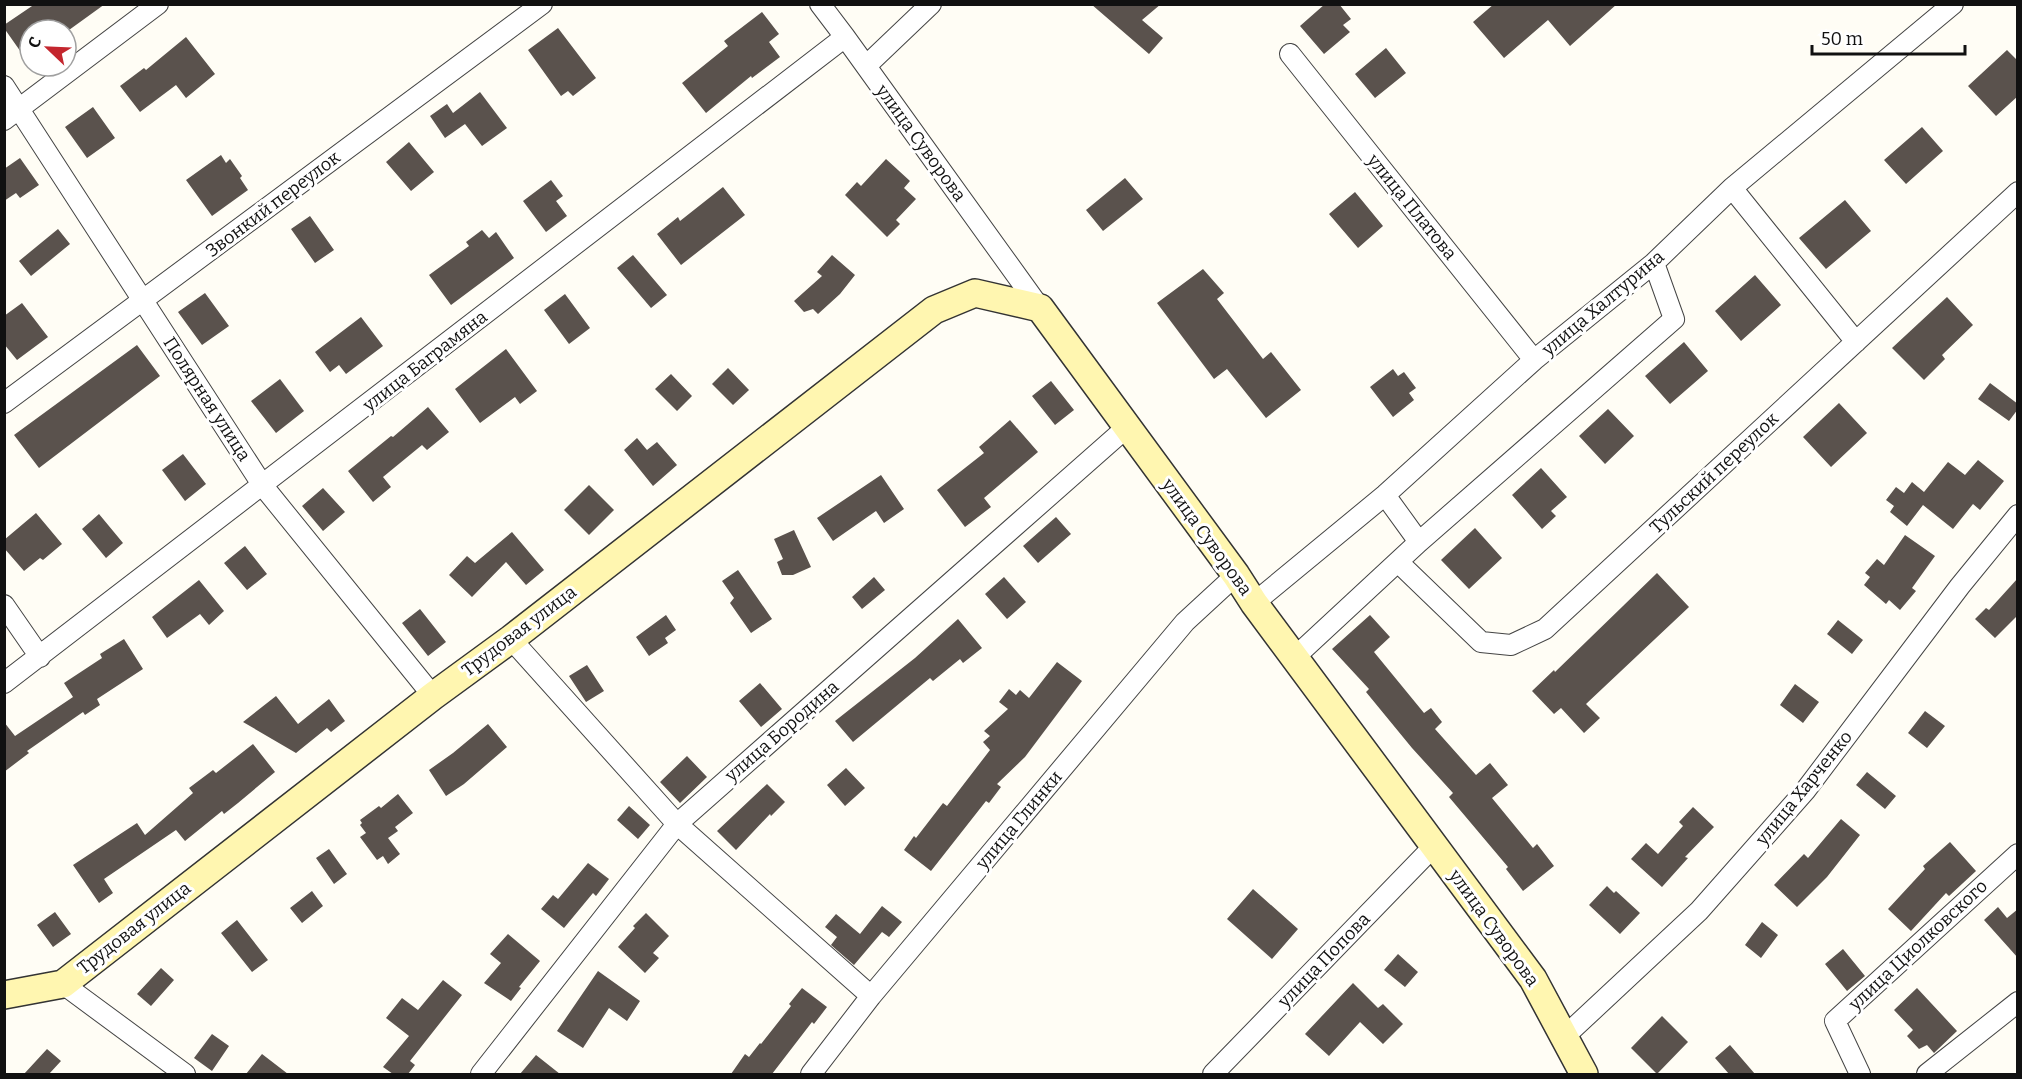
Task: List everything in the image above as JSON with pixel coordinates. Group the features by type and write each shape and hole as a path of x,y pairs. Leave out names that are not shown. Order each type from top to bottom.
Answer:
{"main road":[{"name":"Трудовая улица","path":"4,995 63,984 934,310 975,293 1040,308"},
{"name":"улица Суворова","path":"1040,308 1236,575 1254,603 1533,979 1584,1074"}],"street":[{"path":"12,115 158,4"},
{"name":"Звонкий переулок","path":"4,403 542,4"},
{"name":"улица Суворова","path":"820,4 1040,308"},
{"path":"866,66 931,4"},
{"name":"улица Халтурина","path":"1254,603 1384,495 1534,360 1654,262 1732,188 1953,4"},
{"name":"улица Баграмяна","path":"4,683 845,37"},
{"name":"улица Платова","path":"1290,54 1534,360"},
{"name":"Полярная улица","path":"4,86 12,115 143,301 262,486 433,696"},
{"path":"1732,188 1856,342"},
{"name":"Тульский переулок","path":"1398,562 1480,642 1510,645 1537,633 2018,192"},
{"path":"1295,657 1419,542 1674,320 1654,262"},
{"name":"улица Бородина","path":"481,1074 677,824 1126,428"},
{"path":"1384,495 1419,542"},
{"name":"улица Харченко","path":"1564,1037 1699,911 1798,800 1960,586 2018,515"},
{"name":"улица Глинки","path":"811,1074 871,996 1185,622 1236,575"},
{"path":"4,605 40,657"},
{"path":"511,639 677,824 871,996"},
{"name":"улица Попова","path":"1214,1074 1435,845"},
{"name":"улица Циолковского","path":"1860,1074 1835,1022 2018,854"},
{"path":"63,984 185,1074"},
{"path":"1927,1074 2018,1002"}],"building":[{"path":"35,4 105,4 78,24 78,18 18,18 18,48 4,25"},
{"path":"1091,4 1161,4 1142,20 1163,38 1149,54"},
{"path":"1325,4 1339,4 1351,19 1343,25 1350,32 1324,54 1300,26"},
{"path":"1494,4 1617,4 1570,46 1548,20 1504,58 1473,22"},
{"path":"762,12 779,34 769,42 780,57 752,78 751,76 706,113 682,83 728,46 724,41"},
{"path":"558,28 596,78 573,96 568,91 561,96 528,50"},
{"path":"186,37 215,74 186,98 176,85 140,112 120,86 144,68 146,70"},
{"path":"1386,48 1406,73 1375,98 1355,74"},
{"path":"2007,50 2018,61 2018,96 1996,116 1968,86"},
{"path":"480,92 507,128 482,146 465,124 445,138 430,116 447,104 453,113"},
{"path":"93,107 115,138 87,158 65,127"},
{"path":"1922,127 1943,151 1906,184 1884,160"},
{"path":"409,142 434,172 411,191 386,162"},
{"path":"221,155 226,163 230,159 242,176 240,178 248,190 212,216 186,180"},
{"path":"20,158 39,185 20,198 16,193 4,201 4,169"},
{"path":"886,159 910,181 904,188 916,199 896,220 900,224 887,237 845,195 857,182 861,186"},
{"path":"1125,178 1143,199 1103,231 1086,210"},
{"path":"551,180 563,196 556,201 567,216 546,232 523,201"},
{"path":"723,187 745,215 681,265 657,234 678,217 680,221"},
{"path":"1355,192 1383,226 1358,248 1329,214"},
{"path":"1845,200 1871,231 1826,269 1799,238"},
{"path":"310,216 334,250 315,263 291,229"},
{"path":"58,229 70,244 31,276 19,261"},
{"path":"482,230 489,238 496,232 514,258 451,305 429,275 469,246 466,242"},
{"path":"633,255 667,295 651,308 617,268"},
{"path":"832,255 855,275 840,294 818,314 813,309 804,312 794,301 822,276 817,272"},
{"path":"1203,269 1224,293 1217,299 1263,359 1271,352 1301,390 1266,418 1227,369 1214,379 1157,303"},
{"path":"1755,275 1781,305 1741,341 1715,311"},
{"path":"205,293 229,326 202,345 178,312"},
{"path":"565,294 590,328 569,344 544,310"},
{"path":"1947,297 1973,325 1942,355 1945,359 1924,380 1892,348"},
{"path":"22,303 48,337 17,360 4,344 4,316"},
{"path":"361,317 383,346 346,374 339,365 330,372 315,352"},
{"path":"1684,342 1708,371 1670,404 1645,376"},
{"path":"137,345 160,376 39,468 14,435"},
{"path":"506,349 537,391 520,404 515,397 480,423 455,389"},
{"path":"728,368 749,390 733,405 712,384"},
{"path":"1393,369 1398,376 1404,372 1416,388 1409,393 1414,400 1393,417 1370,387"},
{"path":"671,374 692,396 677,411 655,389"},
{"path":"280,379 304,411 276,433 251,401"},
{"path":"1051,381 1074,410 1055,425 1032,396"},
{"path":"1990,383 2018,404 2018,409 2009,421 1978,399"},
{"path":"1839,403 1867,433 1831,467 1803,437"},
{"path":"428,407 449,432 427,450 422,445 383,477 391,487 373,502 348,471"},
{"path":"1608,409 1634,436 1605,464 1579,436"},
{"path":"1010,420 1038,452 984,498 991,507 965,527 937,490 984,453 979,447"},
{"path":"637,438 647,450 657,442 677,465 653,486 624,450"},
{"path":"183,454 206,484 185,501 162,470"},
{"path":"1978,460 2004,481 1980,510 1973,504 1953,529 1923,505 1907,526 1890,512 1894,506 1886,500 1896,487 1904,493 1912,482 1924,492 1948,462 1965,475"},
{"path":"1541,468 1567,497 1551,511 1556,516 1542,529 1512,495"},
{"path":"881,475 904,509 884,523 876,511 833,541 817,518"},
{"path":"589,485 614,510 589,535 564,510"},
{"path":"323,488 345,512 323,531 302,506"},
{"path":"36,513 62,544 43,560 40,558 24,571 4,548 4,540"},
{"path":"99,514 123,543 106,558 82,529"},
{"path":"1056,517 1071,534 1038,563 1023,546"},
{"path":"1475,528 1502,558 1469,589 1441,560"},
{"path":"794,530 811,567 793,575 782,575 777,562 783,559 774,539"},
{"path":"512,532 544,570 526,585 506,562 472,597 449,575 467,556 475,563"},
{"path":"1905,535 1935,556 1912,588 1916,591 1900,610 1889,600 1886,604 1864,585 1870,577 1865,573 1877,559 1884,565"},
{"path":"245,546 267,574 247,590 224,563"},
{"path":"738,570 772,619 751,633 730,603 734,598 722,581"},
{"path":"1657,573 1689,607 1586,704 1600,718 1584,733 1561,708 1554,714 1532,691 1554,670 1555,672"},
{"path":"874,577 885,590 862,609 852,597"},
{"path":"1004,577 1026,602 1007,619 985,594"},
{"path":"2018,578 2018,615 1995,638 1975,619 1986,608 1989,610"},
{"path":"199,580 224,611 209,625 200,614 167,638 152,617"},
{"path":"420,609 446,642 428,656 402,623"},
{"path":"666,615 676,630 665,638 668,643 649,656 636,637"},
{"path":"1370,615 1390,637 1374,652 1424,713 1431,708 1442,722 1435,729 1476,775 1490,763 1508,785 1492,798 1533,848 1537,844 1554,866 1523,891 1506,869 1508,867 1449,797 1453,793 1366,692 1369,689 1332,649"},
{"path":"958,619 982,648 963,663 960,659 933,681 930,678 853,742 835,721 915,658"},
{"path":"1838,620 1863,640 1852,654 1827,634"},
{"path":"124,639 143,669 97,699 100,705 85,715 83,712 27,751 29,753 4,772 4,722 15,736 73,697 64,683 102,658 100,654"},
{"path":"1057,662 1082,681 1025,757 997,784 1001,787 989,803 986,801 931,871 904,850 943,803 947,806 990,750 983,742 990,736 984,731 1008,709 999,702 1009,689 1016,695 1020,690 1029,698"},
{"path":"587,665 604,691 586,702 569,676"},
{"path":"760,683 782,709 761,727 739,701"},
{"path":"1795,684 1819,702 1803,723 1780,705"},
{"path":"276,696 298,724 329,699 345,721 331,732 327,728 296,753 243,722"},
{"path":"1925,711 1945,726 1927,748 1908,733"},
{"path":"488,724 507,747 464,784 446,796 429,770"},
{"path":"253,744 275,772 224,814 222,811 185,841 176,830 104,879 113,893 99,903 73,865 137,823 145,835 193,793 189,788 213,770 216,773"},
{"path":"687,756 707,777 680,803 660,782"},
{"path":"846,768 865,788 845,806 827,785"},
{"path":"1867,772 1896,796 1885,809 1856,785"},
{"path":"767,784 785,802 771,816 770,814 736,850 717,831"},
{"path":"398,794 413,813 395,827 398,831 388,838 400,854 388,864 383,856 377,860 360,837 366,833 360,825 362,823 360,820 379,806 381,808"},
{"path":"629,806 650,825 638,839 617,820"},
{"path":"1693,807 1714,827 1685,857 1688,858 1662,887 1631,859 1646,843 1658,854 1683,826 1679,822"},
{"path":"1841,819 1860,835 1827,877 1797,907 1774,885 1804,854 1808,858"},
{"path":"1950,842 1976,871 1949,896 1946,893 1911,931 1888,909 1925,869 1923,866"},
{"path":"329,849 347,874 334,884 316,858"},
{"path":"588,863 609,879 596,896 593,893 564,928 541,909 553,895 558,899"},
{"path":"1607,886 1614,893 1616,891 1640,913 1620,934 1589,905"},
{"path":"1253,889 1298,929 1272,959 1227,919"},
{"path":"312,891 323,906 302,923 290,908"},
{"path":"882,906 902,922 889,937 882,932 854,965 831,945 837,937 825,927 836,914 860,934"},
{"path":"1998,907 2007,918 2018,909 2018,958 1984,920"},
{"path":"55,912 71,934 53,947 37,925"},
{"path":"646,913 669,936 653,953 659,958 645,973 618,947"},
{"path":"237,920 268,960 252,972 221,933"},
{"path":"1762,922 1778,935 1761,958 1745,945"},
{"path":"508,934 540,961 511,1001 484,983 501,963 490,954"},
{"path":"1843,949 1865,976 1847,991 1825,964"},
{"path":"1398,954 1418,972 1405,987 1384,970"},
{"path":"161,968 174,980 151,1006 137,994"},
{"path":"598,971 640,1001 627,1021 609,1008 583,1048 557,1031"},
{"path":"443,980 462,995 410,1061 415,1065 408,1074 393,1074 383,1067 409,1036 386,1018 402,998 418,1010"},
{"path":"1353,983 1378,1008 1383,1004 1403,1024 1383,1044 1360,1022 1329,1056 1305,1034"},
{"path":"802,988 827,1007 814,1024 812,1022 772,1074 731,1074 745,1054 749,1057 761,1044"},
{"path":"1917,988 1957,1031 1934,1053 1927,1045 1919,1049 1907,1036 1913,1030 1894,1010"},
{"path":"1662,1016 1688,1042 1657,1074 1631,1048"},
{"path":"212,1034 229,1046 212,1071 194,1058"},
{"path":"1730,1045 1755,1074 1729,1074 1715,1058"},
{"path":"47,1049 61,1061 49,1074 24,1074"},
{"path":"262,1054 288,1074 246,1074"},
{"path":"536,1055 560,1074 520,1074"}]}
